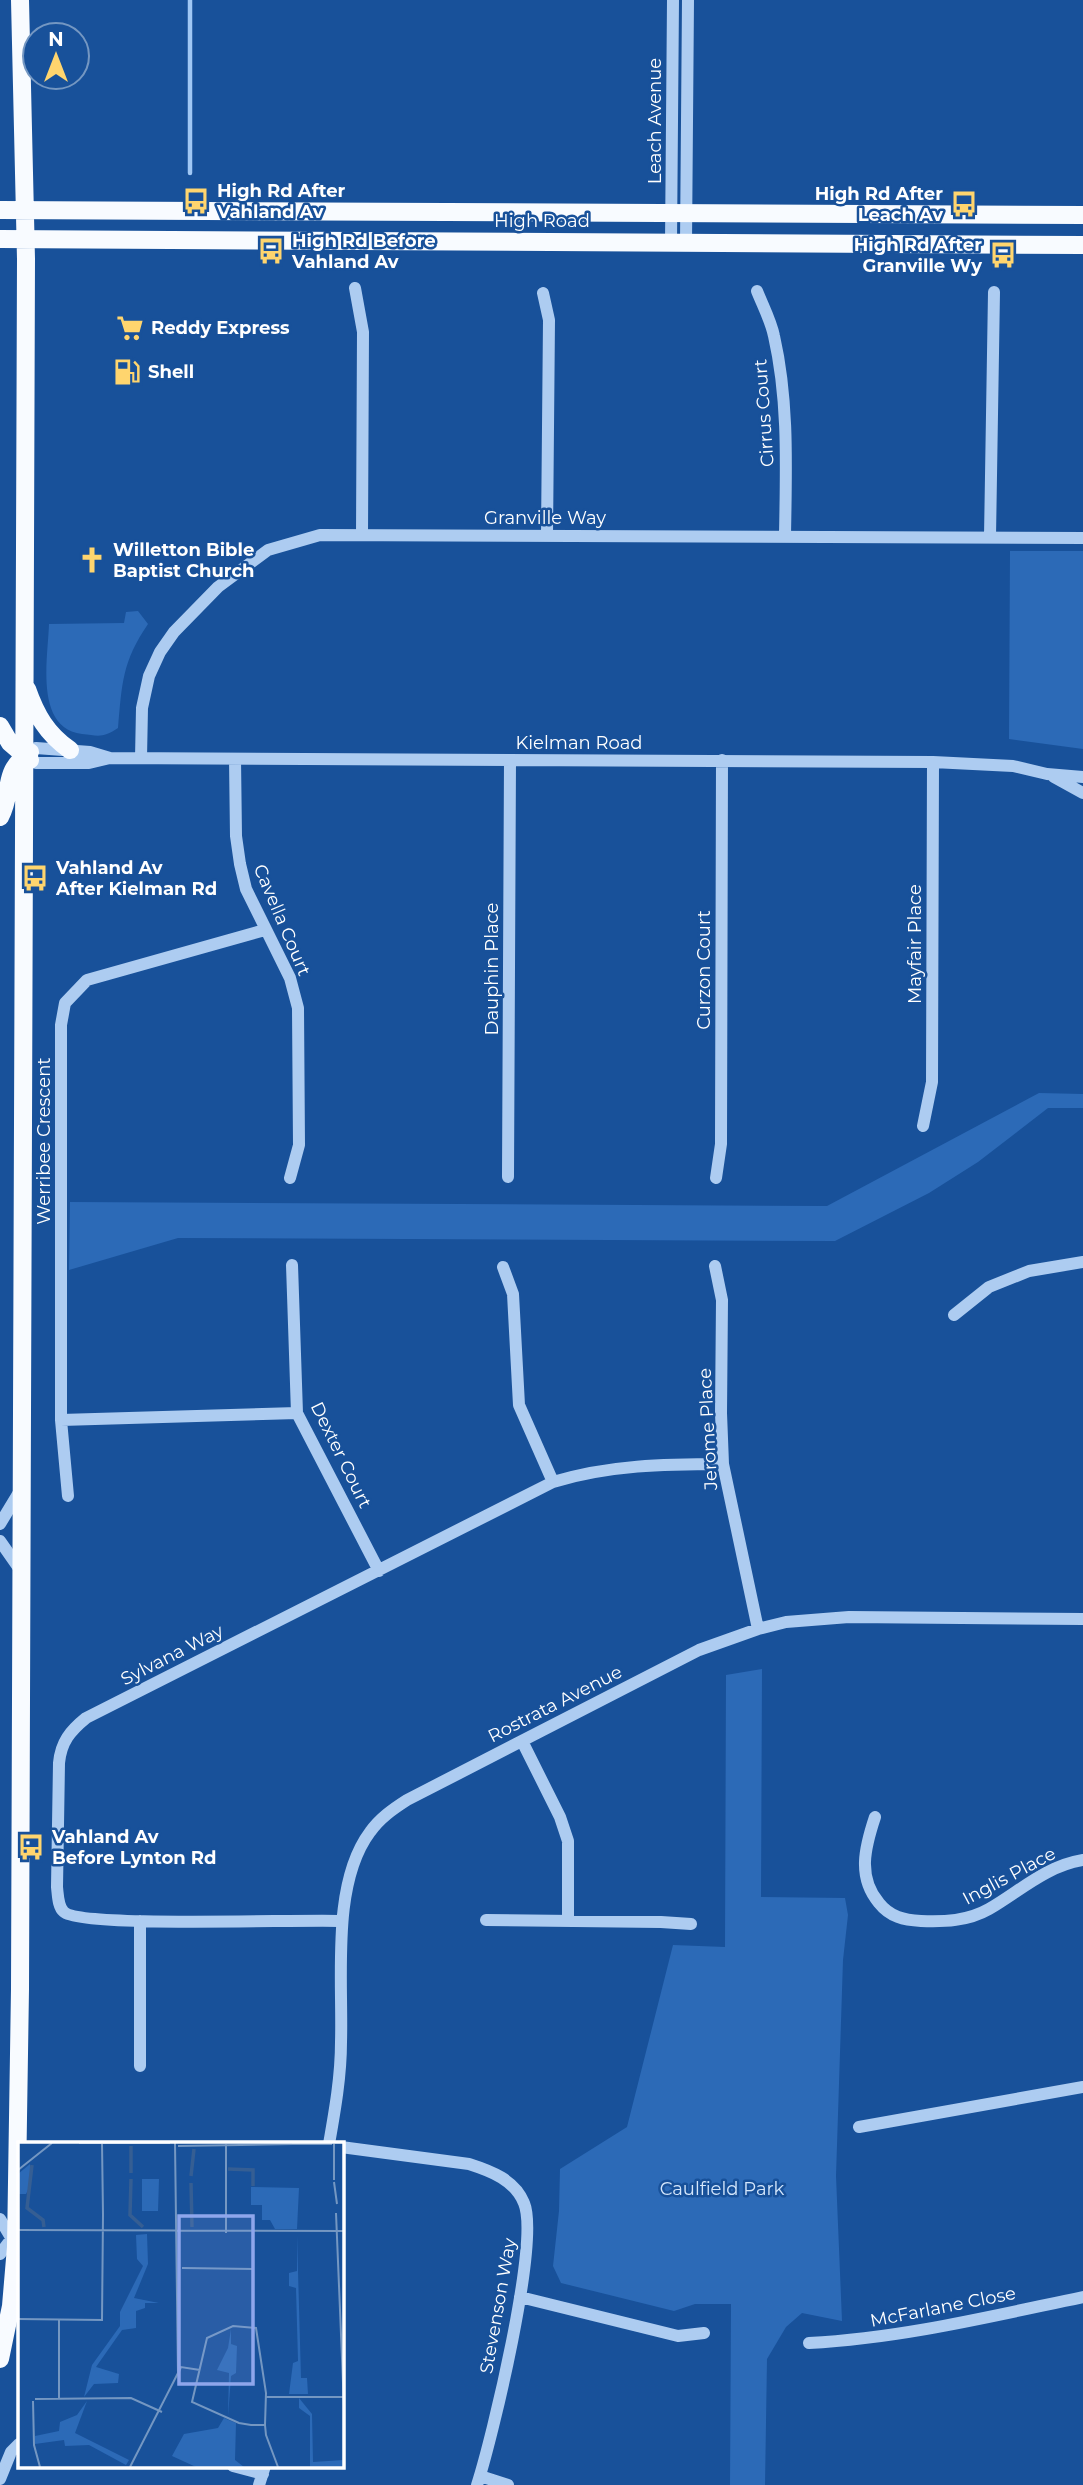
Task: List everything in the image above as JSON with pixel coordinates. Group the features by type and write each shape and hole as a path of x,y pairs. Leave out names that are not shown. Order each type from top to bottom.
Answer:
{"main road":[{"path":"0,2359 11,2306 20,1989 24,781 32,755 24,679 25,210 20,0"},
{"name":"High Road","path":"0,210 1083,215"},
{"name":"High Road","path":"0,239 1083,245"},
{"path":"24,679 43,724 70,750"},
{"path":"0,726 10,743 32,755"},
{"path":"0,817 4,810 7,774 15,762 32,755"}],"street":[{"name":"Leach Avenue","path":"673,0 679,243"},
{"name":"Leach Avenue","path":"679,214 688,0"},
{"path":"355,288 363,332 362,534"},
{"name":"Cirrus Court","path":"757,291 774,334 783,387 786,442 785,536"},
{"path":"990,537 994,292"},
{"path":"543,293 548,320 547,535"},
{"name":"Granville Way","path":"141,758 142,708 149,676 160,652 174,632 218,587 268,550 320,535 1083,538"},
{"name":"Kielman Road","path":"32,755 70,750 110,758"},
{"name":"Kielman Road","path":"32,755 89,763 110,758 933,762 1013,766 1047,774 1083,777"},
{"name":"Cavella Court","path":"235,759 236,836 246,889 290,978 298,1008 299,1144 289,1178"},
{"name":"Dauphin Place","path":"508,1177 510,760"},
{"name":"Curzon Court","path":"716,1178 721,1144 722,760"},
{"name":"Mayfair Place","path":"923,1126 932,1082 933,762"},
{"name":"Kielman Road","path":"1047,774 1083,793"},
{"name":"Werribee Crescent","path":"68,1496 61,1420 61,1025 65,1003 87,980 265,930"},
{"path":"954,1315 989,1287 1029,1272 1083,1262"},
{"name":"Dexter Court","path":"292,1265 297,1413 379,1571"},
{"name":"Jerome Place","path":"715,1266 722,1300 723,1464 758,1629"},
{"path":"503,1267 513,1294 519,1405 553,1482"},
{"path":"61,1420 297,1413"},
{"name":"Sylvana Way","path":"342,1921 141,1921 73,1917 65,1913 60,1906 57,1887 59,1763 65,1740 86,1718 553,1482 587,1472 620,1467 723,1464"},
{"path":"0,1524 21,1489"},
{"path":"0,1541 20,1571"},
{"name":"Rostrata Avenue","path":"329,2142 341,2046 342,1921 349,1879 359,1851 370,1832 385,1815 407,1800 699,1650 758,1629 786,1622 849,1617 1083,1619"},
{"path":"522,1741 560,1817 568,1842 568,1921"},
{"name":"Inglis Place","path":"874,1818 864,1860 866,1880 874,1898 882,1907 894,1917 906,1920 937,1922 963,1919 987,1910 1049,1871 1083,1860"},
{"path":"486,1920 691,1924"},
{"path":"140,2066 141,1921"},
{"path":"859,2127 1083,2087"},
{"name":"Stevenson Way","path":"343,2147 470,2165 501,2176 515,2189 524,2203 528,2241 520,2297 479,2481"},
{"path":"0,2219 14,2242"},
{"path":"520,2297 678,2336 704,2333"},
{"name":"McFarlane Close","path":"809,2343 915,2332 1083,2297"},
{"path":"0,2479 11,2452 18,2445"},
{"path":"239,2468 262,2475"},
{"path":"479,2481 508,2485"}],"green space":[{"path":"1010,551 1083,551 1083,749 1009,739"},
{"path":"138,611 148,624 128,662 122,686 118,728 97,736 67,729 56,719 47,690 49,624 124,623 126,612"},
{"path":"1039,1093 1083,1094 1083,1108 1048,1108 978,1162 929,1193 835,1241 178,1238 69,1270 70,1202 827,1206"},
{"name":"Caulfield Park","path":"762,1669 761,1897 845,1898 848,1915 843,1960 836,2176 842,2321 802,2313 786,2327 767,2359 765,2485 730,2485 731,2304 695,2304 674,2311 561,2283 553,2266 560,2169 627,2127 673,1945 725,1947 726,1675"}],"waterway":[{"path":"190,0 190,173"}],"place":[{"name":"High Rd After Vahland Av","path":"196,201"},
{"name":"High Rd After Leach Av","path":"964,204"},
{"name":"High Rd Before Vahland Av","path":"271,251"},
{"name":"High Rd After Granville Wy","path":"1003,255"},
{"name":"Reddy Express","path":"130,328"},
{"name":"Shell","path":"127,372"},
{"name":"Willetton Bible Baptist Church","path":"92,560"},
{"name":"Vahland Av After Kielman Rd","path":"35,878"},
{"name":"Vahland Av Before Lynton Rd","path":"31,1847"}]}
